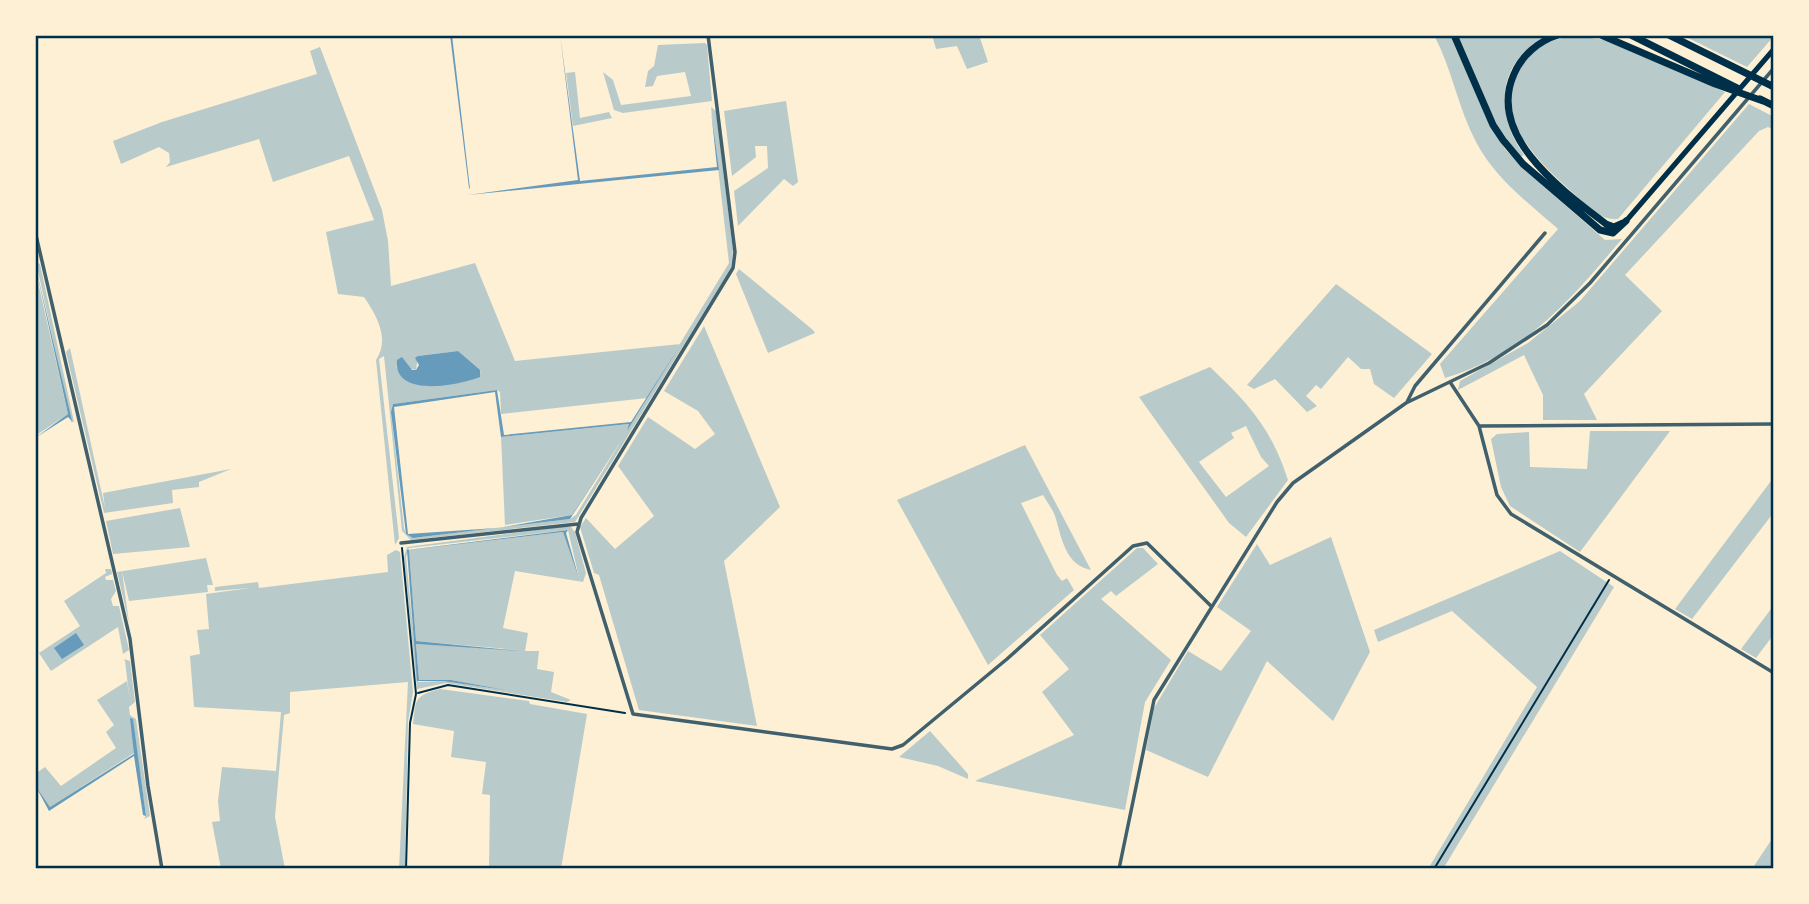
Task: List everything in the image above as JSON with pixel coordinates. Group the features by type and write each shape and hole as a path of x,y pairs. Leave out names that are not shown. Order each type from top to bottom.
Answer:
{"highway":[{"path":"1454,35 1493,125 1523,164 1600,230 1613,233 1626,221"},
{"path":"1558,35 1530,51 1513,76 1507,104 1513,131 1532,159 1603,222 1614,227 1626,221"},
{"path":"1601,35 1715,84 1763,101"},
{"path":"1631,35 1774,106"},
{"path":"1669,35 1774,87"}],"main road":[{"path":"1626,221 1774,48"}],"street":[{"path":"708,35 735,252 733,268 578,524 579,542 633,714 892,749 903,745 1007,659 1133,546 1147,543 1211,606"},
{"path":"1119,869 1151,707 1277,502 1293,483 1406,403 1526,341 1564,310 1773,70"},
{"path":"35,231 130,639 148,786 162,869"},
{"path":"1406,403 1415,386 1545,233"},
{"path":"1450,382 1479,426 1497,495 1503,506 1519,519 1611,576 1774,673"},
{"path":"1479,426 1774,424"},
{"path":"401,543 578,524"}],"path":[{"path":"401,543 416,694 410,723 406,869"},
{"path":"1434,869 1611,576"},
{"path":"416,694 448,685 633,714"}],"shaded area":[{"path":"932,35 979,35 988,62 967,69 957,46 936,49"},
{"path":"1434,35 1450,35 1491,126 1505,149 1605,240 1622,239 1564,304 1523,339 1474,367 1445,378 1440,364 1558,229 1512,189 1484,155 1464,116 1446,61"},
{"path":"1457,35 1550,35 1532,45 1519,58 1510,72 1506,88 1508,121 1524,155 1520,157 1494,121"},
{"path":"1682,35 1774,35 1774,36 1747,67"},
{"path":"1575,36 1606,40 1725,92 1618,219 1605,217 1594,211 1559,180 1531,151 1513,118 1511,100 1514,81 1524,62 1547,43"},
{"path":"705,43 712,101 623,113 614,110 603,72 613,80 621,105 691,96 685,72 657,76 653,86 645,87 648,71 654,66 658,45"},
{"path":"320,47 382,210 388,241 391,286 475,263 515,361 680,344 729,263 711,107 716,111 733,250 731,268 575,522 411,540 402,531 384,356 379,359 399,538 395,545 376,360 382,336 364,297 338,294 326,232 374,220 349,156 273,182 259,139 166,167 170,162 169,153 159,147 121,164 113,141 162,122 317,74 310,51","holes":["458,351 481,373 404,378 396,366 416,370 418,356","497,390 500,392 501,414 647,398 627,431 630,424 501,437 505,525 572,515 623,438 576,515 570,519 413,538 406,534 391,412 393,404"]},
{"path":"575,72 580,118 609,112 612,118 573,126 566,73"},
{"path":"786,101 798,182 793,186 784,179 738,226 734,191 768,168 767,146 755,146 756,157 732,176 724,111"},
{"path":"1749,104 1774,117 1774,130 1768,127 1759,131 1625,275 1662,311 1584,394 1597,420 1543,420 1543,395 1524,355 1458,390 1460,381 1528,343 1580,301"},
{"path":"36,262 40,264 74,422 71,422"},
{"path":"35,269 68,414 35,436"},
{"path":"739,269 815,333 768,353 736,274"},
{"path":"1336,284 1432,354 1394,398 1374,384 1370,369 1361,369 1348,357 1321,389 1316,385 1306,396 1317,406 1307,412 1275,379 1254,389 1247,385"},
{"path":"704,326 780,507 724,561 757,726 639,710 599,575 594,573 580,527 586,518 615,549 654,516 618,466 648,417 695,449 715,434 698,411 664,391"},
{"path":"70,348 105,508 103,493 231,469 199,482 199,487 172,490 173,503 104,513 66,352"},
{"path":"1210,367 1257,418 1274,446 1288,480 1246,537 1229,523 1139,397","holes":["1246,426 1261,457 1269,466 1226,497 1199,462 1234,438 1231,433"]},
{"path":"1590,431 1670,431 1580,552 1510,506 1501,487 1491,439 1497,434 1529,432 1530,467 1587,469"},
{"path":"1025,445 1091,570 1076,563 1066,550 1054,513 1043,495 1021,503 1057,575 1062,581 1067,578 1074,590 988,665 897,500"},
{"path":"1774,477 1774,512 1692,619 1675,609"},
{"path":"180,508 190,547 113,554 106,521"},
{"path":"571,527 575,532 586,573 583,582 515,571 503,628 528,633 525,651 539,651 537,669 554,672 551,692 571,700 567,702 446,683 417,689 404,557 407,547","holes":["568,530 580,581 563,532 409,550 416,641 520,650 416,644 419,680 451,680 512,691 443,681 418,682 406,557 409,548"]},
{"path":"1331,537 1370,652 1333,721 1267,661 1208,777 1146,750 1154,708 1188,651 1221,671 1251,631 1217,607 1257,544 1270,565"},
{"path":"1137,548 1143,548 1158,564 1116,596 1111,591 1101,599 1171,660 1145,702 1125,810 975,781 1074,735 1042,692 1069,669 1040,635"},
{"path":"396,550 400,552 413,692 408,722 405,869 399,869 408,682 290,692 290,713 284,715 275,817 285,869 221,869 212,822 220,821 218,801 222,767 276,771 281,712 194,707 190,656 200,654 197,630 209,629 206,594 250,588 215,591 215,587 258,582 259,588 388,572 387,555"},
{"path":"1560,551 1614,587 1443,869 1428,869 1537,687 1452,611 1378,642 1374,630"},
{"path":"206,558 213,585 207,585 208,592 129,601 122,571"},
{"path":"105,569 111,569 112,574 105,577 106,580 113,580 116,591 111,599 113,606 119,606 129,650 123,654 118,627 51,671 39,653 80,626 64,601 106,573"},
{"path":"122,571 129,623 117,572"},
{"path":"1774,605 1774,634 1756,658 1741,649"},
{"path":"124,659 130,661 135,702 129,707 130,715 136,719 150,816 144,819 146,815 132,718 134,753 50,807 35,785 35,774 45,767 61,786 116,748 106,732 114,725 97,700 127,681 130,702"},
{"path":"440,689 529,701 530,704 587,714 561,869 489,869 490,795 482,794 486,762 451,757 454,731 413,724 420,697"},
{"path":"930,731 968,774 968,779 938,766 899,757"},
{"path":"1774,836 1774,869 1752,869"}],"water":[{"path":"452,35 470,189 469,188"},
{"path":"560,35 580,181 717,167 711,110 719,170 468,195 578,180"},
{"path":"35,264 72,421 68,417 35,438 68,414"},
{"path":"682,342 627,431 629,424 501,437 495,392 394,407 408,534 496,528 413,538 406,534 391,412 393,404 497,390 504,435 631,422"},
{"path":"458,351 480,370 480,377 430,386 416,385 405,380 399,372 397,360 402,357 412,370 416,370 419,365 415,358 418,356"},
{"path":"623,438 570,519 503,527 572,515"},
{"path":"568,530 566,533 580,582 563,532 409,550 416,641 520,651 416,644 419,680 451,680 512,691 443,681 417,681 407,550"},
{"path":"76,633 84,645 62,659 54,648"},
{"path":"130,718 133,719 146,816 143,815 134,756 49,811 35,785 50,807 134,754"}]}
